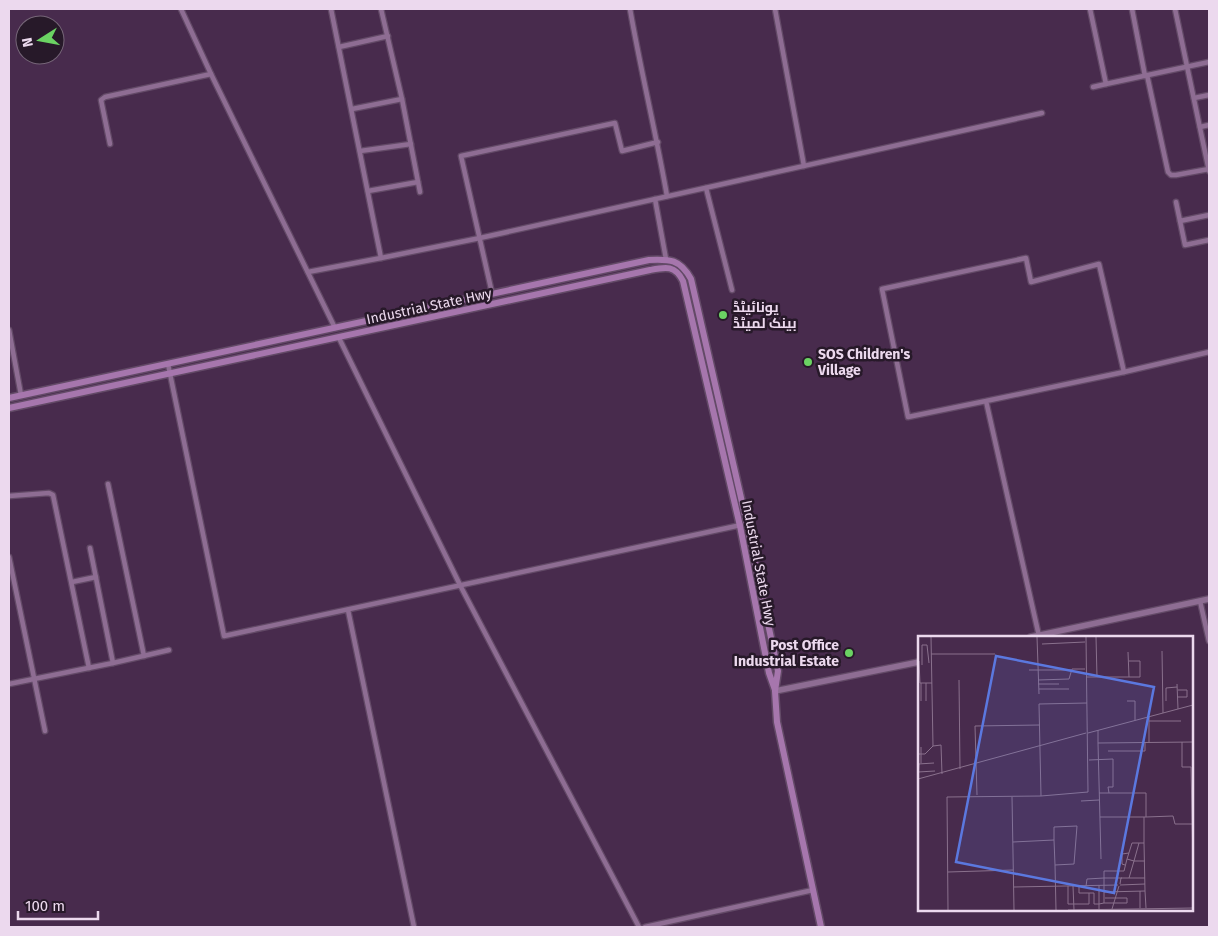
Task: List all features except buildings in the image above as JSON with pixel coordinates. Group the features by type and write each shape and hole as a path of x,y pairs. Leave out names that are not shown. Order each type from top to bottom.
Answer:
{"main road":[{"name":"Industrial State Hwy","path":"9,398 649,260 666,259 681,264 691,279 748,524 778,671 776,692"},
{"name":"Industrial State Hwy","path":"9,408 666,267 676,270 683,281 740,526 768,673 776,692"},
{"path":"382,317 385,328"},
{"path":"287,338 289,348"},
{"path":"776,692 777,722 821,927"}],"street":[{"path":"181,9 335,328"},
{"path":"331,9 381,258"},
{"path":"381,9 402,99 420,192"},
{"path":"630,9 658,142 667,196"},
{"path":"775,9 804,166"},
{"path":"1090,9 1106,84"},
{"path":"1132,9 1168,172 1171,175 1176,175 1209,170 1175,9"},
{"path":"339,47 388,36"},
{"path":"1093,87 1209,62"},
{"path":"110,144 101,100 105,96 211,74"},
{"path":"1194,98 1209,95"},
{"path":"352,109 402,99"},
{"path":"308,272 480,238 1042,113"},
{"path":"492,293 461,156 615,123 622,151 658,142"},
{"path":"1200,127 1209,125"},
{"path":"360,151 411,144"},
{"path":"368,192 418,182"},
{"path":"706,188 732,290"},
{"path":"655,199 666,259"},
{"path":"1176,202 1185,244 1209,240"},
{"path":"1180,221 1209,215"},
{"path":"1124,372 1098,264 1031,282 1026,258 882,289 908,417 1124,372 1209,352"},
{"path":"9,334 21,395"},
{"path":"339,338 460,585 639,927"},
{"path":"168,364 224,636 748,524"},
{"path":"986,401 1039,636 1209,600"},
{"path":"108,484 144,656"},
{"path":"9,496 51,493 72,582 89,668"},
{"path":"90,548 113,664"},
{"path":"9,557 45,731"},
{"path":"72,582 96,577"},
{"path":"1200,601 1209,641"},
{"path":"348,610 414,927"},
{"path":"9,684 113,664 168,650"},
{"path":"776,692 918,662"},
{"path":"645,927 813,890"}],"place":[{"name":"یونائیٹڈ بینک لمیٹڈ","path":"723,315"},
{"name":"SOS Children's Village","path":"808,362"},
{"name":"Post Office Industrial Estate","path":"849,653"}]}
